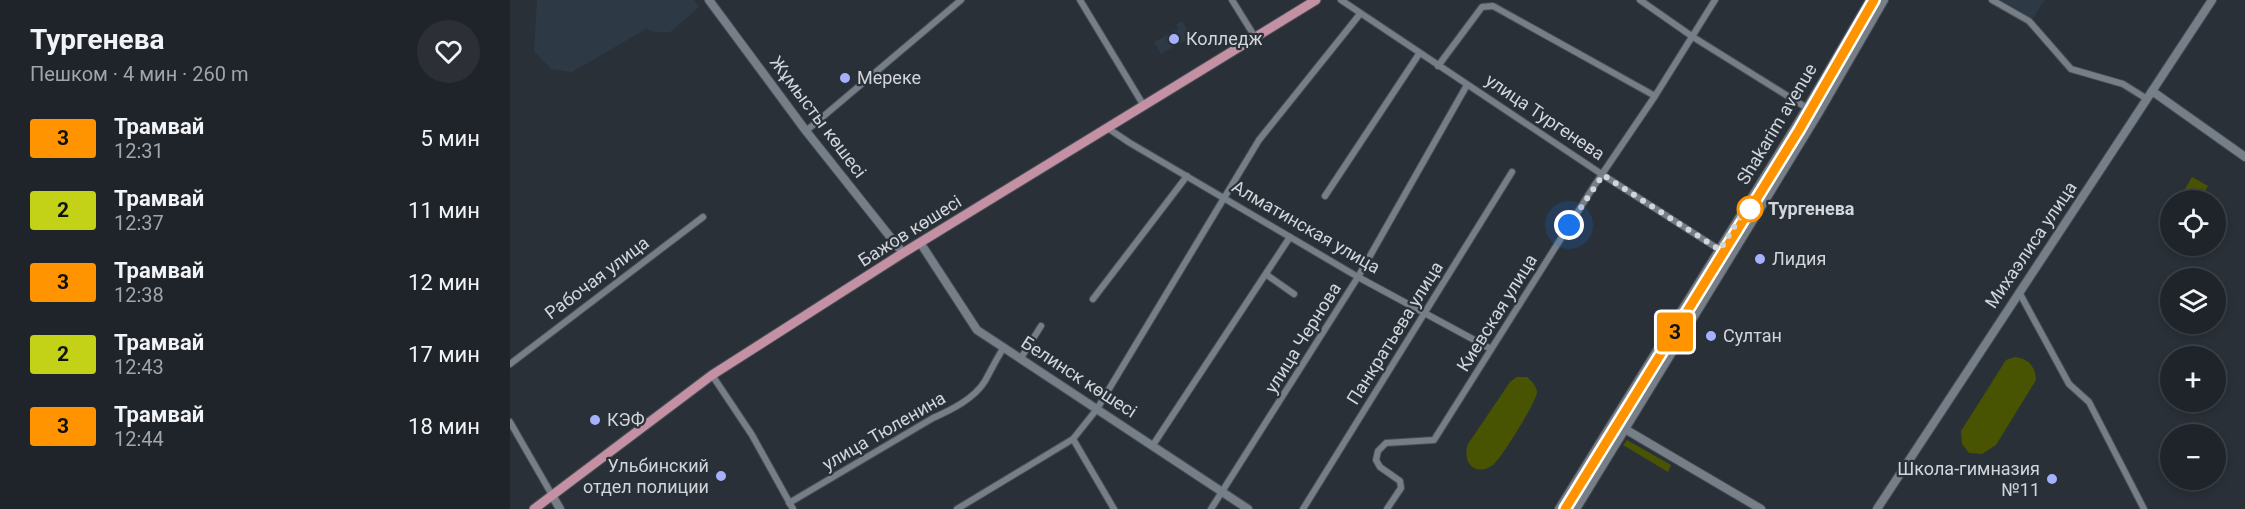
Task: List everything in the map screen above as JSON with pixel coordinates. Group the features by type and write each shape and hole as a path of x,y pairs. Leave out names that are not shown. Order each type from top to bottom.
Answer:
{"main road":[{"name":"Жұмысты көшесі","path":"709,0 806,130 903,253"},
{"name":"Бажов көшесі","path":"534,509 712,375 903,253 1316,0"},
{"name":"Shakarim avenue","path":"1559,509 1807,108 1869,0"},
{"name":"Shakarim avenue","path":"1576,509 1732,257 1884,0"},
{"name":"Михаэлиса улица","path":"1877,509 2212,0"},
{"path":"2150,95 2245,157"},
{"path":"1807,108 1818,114"},
{"name":"Белинск көшесі","path":"921,244 977,330 1248,509"},
{"name":"улица Тургенева","path":"1720,250 1732,257"},
{"path":"1613,422 1761,509"},
{"path":"552,495 560,509"}],"street":[{"path":"806,130 961,0"},
{"path":"1080,0 1144,106"},
{"path":"1232,0 1255,37"},
{"name":"улица Тургенева","path":"1341,0 1437,66 1720,250"},
{"name":"Киевская улица","path":"1388,509 1401,488 1400,481 1380,467 1376,460 1378,451 1386,443 1434,440 1715,0"},
{"path":"1992,0 2029,21 2071,69 2123,84 2150,95"},
{"path":"1643,1 1693,37 1807,108"},
{"path":"1437,66 1482,7 1493,6 1655,96"},
{"path":"957,509 1073,439 1098,409 1259,140 1360,14"},
{"path":"1325,196 1419,54"},
{"name":"улица Чернова","path":"1211,509 1358,277 1467,85"},
{"name":"Алматинская улица","path":"1108,129 1358,277 1491,349"},
{"name":"Панкратьева улица","path":"1303,509 1512,172"},
{"path":"1093,299 1187,176"},
{"name":"Рабочая улица","path":"510,364 703,216"},
{"path":"1153,445 1290,237"},
{"path":"1267,275 1294,294"},
{"path":"2019,292 2069,384 2089,402 2144,509"},
{"path":"1021,358 1041,326"},
{"name":"улица Тюленина","path":"791,506 971,396 986,380 986,376 1004,347"},
{"path":"712,375 752,435 791,506"},
{"path":"510,422 552,495"},
{"path":"1073,439 1114,509"}],"shaded area":[{"path":"537,0 694,0 699,7 670,32 646,29 572,72 551,69 534,51"},
{"path":"2001,0 2044,0 2033,19"},
{"name":"Колледж","path":"1182,21 1191,37 1161,54 1154,42 1178,29 1176,25"}],"green space":[{"path":"2192,177 2208,186 2206,190 2184,190"},
{"path":"2015,357 2024,359 2030,364 2036,380 1996,445 1982,454 1969,453 1962,444 1961,431 2006,360"},
{"path":"1517,377 1527,377 1535,385 1537,392 1531,406 1497,461 1487,468 1476,469 1469,463 1467,457 1468,444 1510,382"},
{"path":"1627,440 1671,465 1668,472 1623,445"}],"tram line":[{"name":"3","path":"1565,509 1799,130 1874,0"},
{"path":"1569,509 1753,211 1878,0"}],"place":[{"name":"Колледж","path":"1174,39"},
{"name":"Мереке","path":"845,78"},
{"name":"Тургенева","path":"1750,209"},
{"name":"Лидия","path":"1760,259"},
{"name":"Султан","path":"1711,336"},
{"name":"КЭФ","path":"595,420"},
{"name":"Ульбинский отдел полиции","path":"721,476"},
{"name":"Школа-гимназия №11","path":"2052,479"}],"route":[{"path":"1569,225 1603,175 1720,250 1745,209 1750,209"}]}
